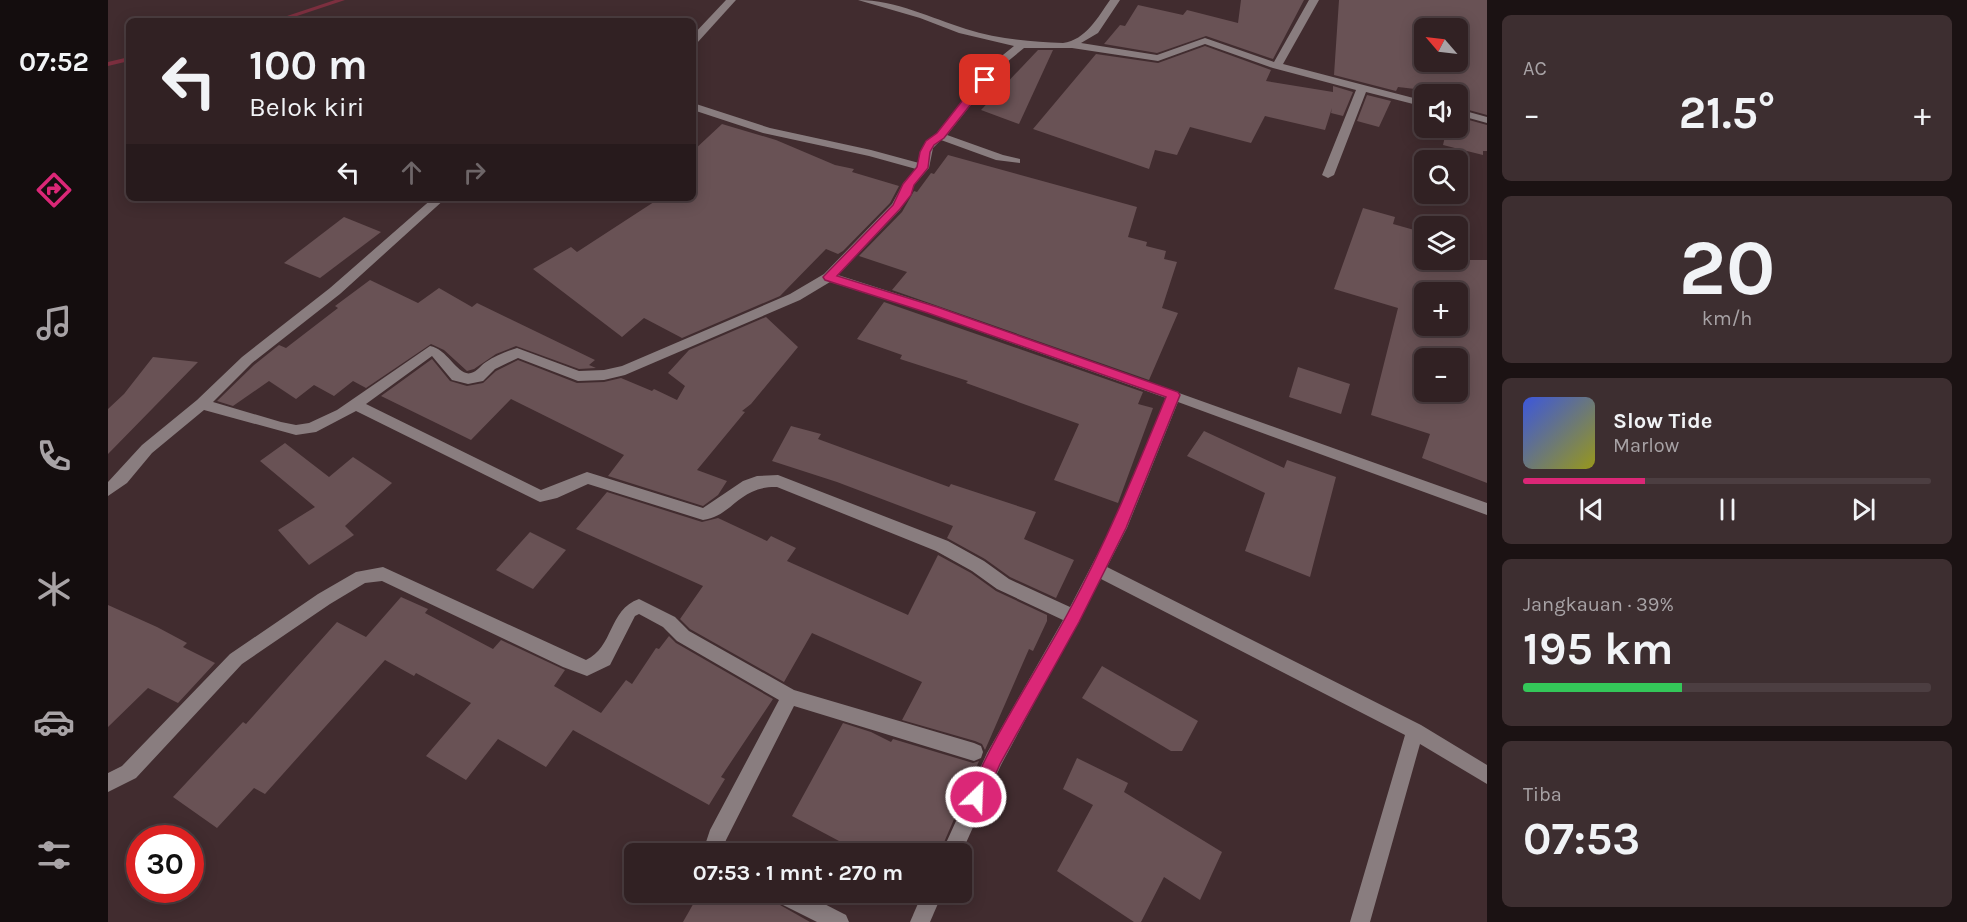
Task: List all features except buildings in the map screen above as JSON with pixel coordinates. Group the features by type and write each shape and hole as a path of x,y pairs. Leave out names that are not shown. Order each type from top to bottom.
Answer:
{"street":[{"path":"696,38 731,0"},
{"path":"863,0 923,16 963,31 1022,45 1072,45 1158,58 1205,41 1276,66 1414,101"},
{"path":"1072,45 1094,31 1115,0"},
{"path":"1276,66 1314,0"},
{"path":"202,404 296,430 330,421 356,405 430,351 436,352 456,376 468,378 478,376 490,366 517,353 578,376 604,375 625,370 795,297 829,277 896,207 905,195 909,184 922,168 925,152 930,143 940,136 997,65 1022,45"},
{"path":"1328,175 1362,89"},
{"path":"696,107 766,131 871,153 922,168"},
{"path":"1468,115 1487,120"},
{"path":"940,136 1000,159 1016,161"},
{"path":"108,490 122,479 147,449 202,404 247,360 335,291 437,201"},
{"path":"829,277 933,310 1487,509"},
{"path":"956,843 994,759 1074,617 1119,528 1174,395"},
{"path":"356,405 540,496 552,494 587,478 703,514 710,513 747,484 761,479 778,481 942,546 978,566 1003,584 1074,617"},
{"path":"1098,570 1415,731 1487,775"},
{"path":"108,783 129,772 236,659 324,599 362,578 383,574 569,662 587,668 604,660 629,611 639,606 669,622 683,636 790,697 974,752"},
{"path":"715,843 790,697"},
{"path":"1360,922 1415,731"},
{"path":"800,903 839,922"},
{"path":"920,922 928,903"}],"waterway":[{"path":"285,18 342,0"},
{"path":"108,64 126,60"}],"route":[{"path":"976,797 994,759 1074,617 1119,528 1174,395 933,310 829,277 896,207 905,195 909,184 922,168 925,152 930,143 940,136 960,108 985,80"}]}
